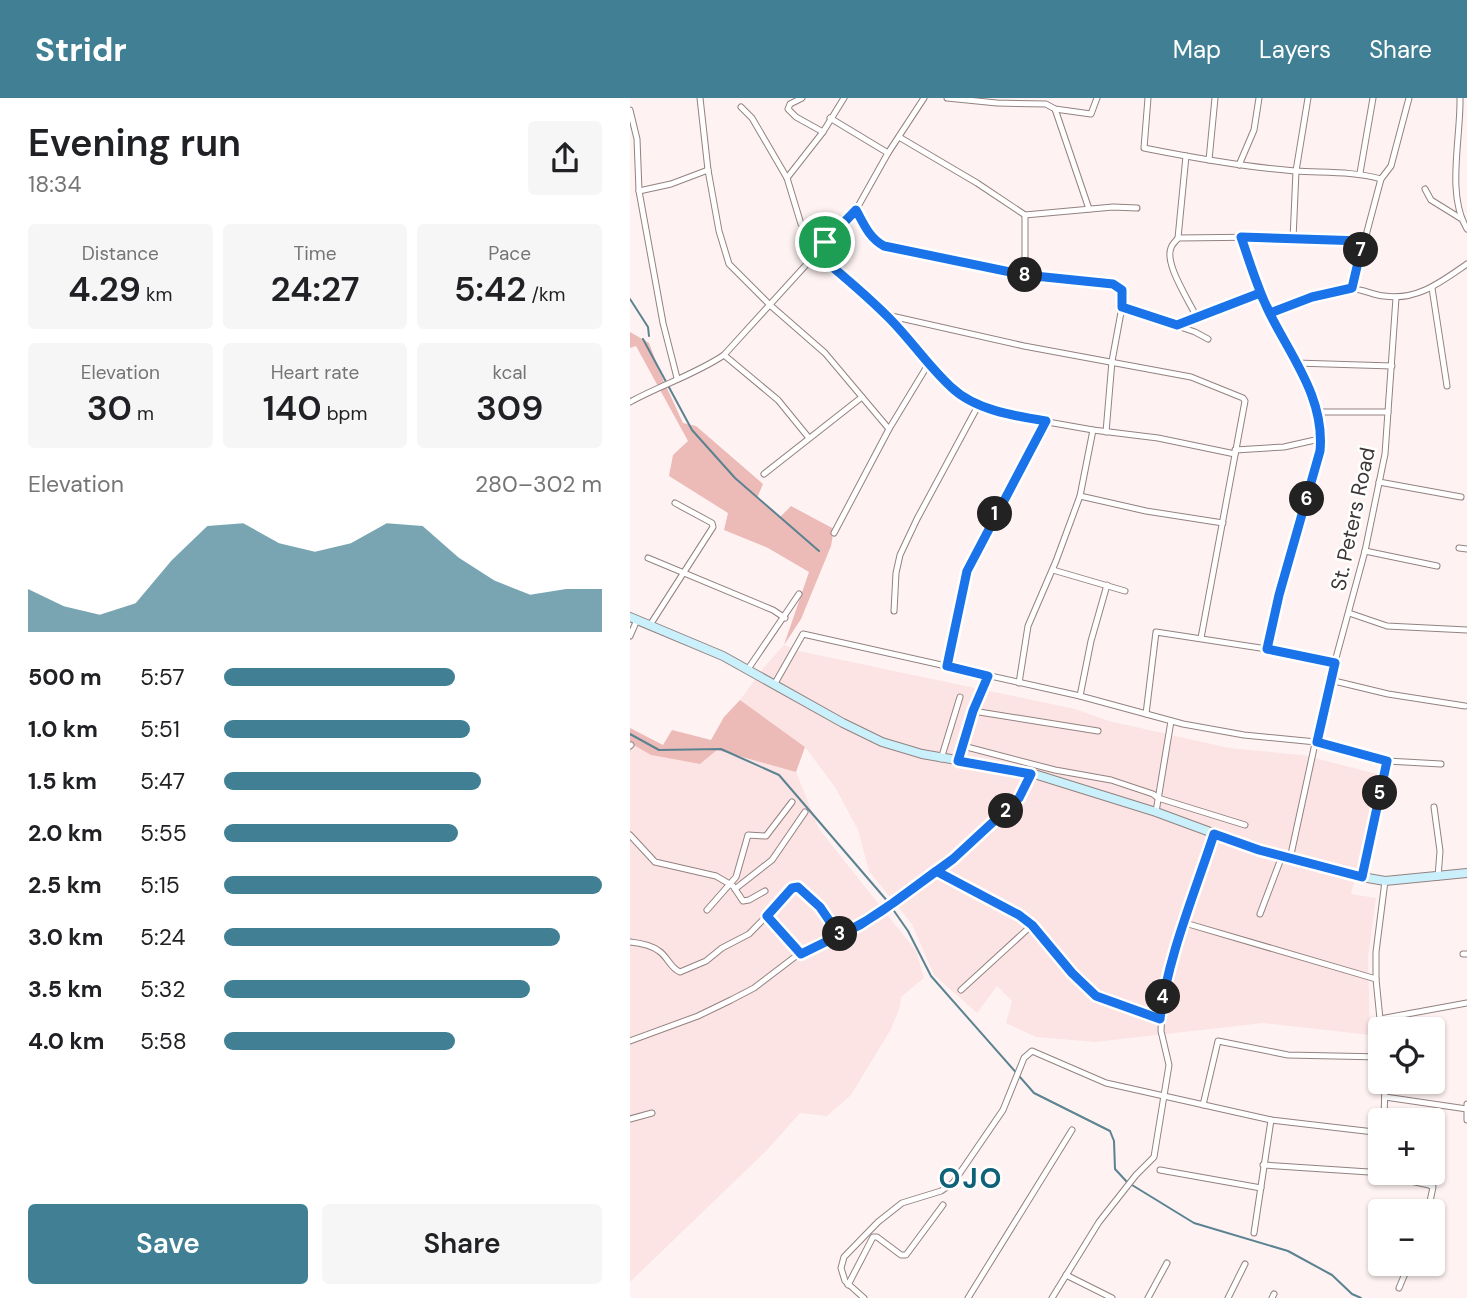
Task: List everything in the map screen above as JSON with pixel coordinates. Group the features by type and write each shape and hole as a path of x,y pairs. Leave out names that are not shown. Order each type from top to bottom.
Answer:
{"main road":[{"path":"633,618 723,656 882,742 941,758 1031,774 1286,857 1362,877 1385,881 1467,873"}],"street":[{"path":"701,98 708,170 719,231 729,264 770,305 825,353 889,429"},
{"path":"802,98 790,104 788,109 796,117 823,132"},
{"path":"787,178 823,132 844,98"},
{"path":"630,402 710,365 724,355 856,210 888,153 924,98"},
{"path":"952,99 1027,100 1055,109 1091,114 1097,98"},
{"path":"1148,98 1144,148 1239,165 1296,171 1360,173 1381,179"},
{"path":"1209,160 1215,98"},
{"path":"1239,165 1254,130 1259,98"},
{"path":"1293,239 1296,171 1308,98"},
{"path":"1360,173 1373,98"},
{"path":"1352,288 1381,179 1391,166 1409,98"},
{"path":"1460,218 1456,169 1461,98"},
{"path":"741,107 752,118 787,178 801,225 825,242"},
{"path":"1055,109 1089,209"},
{"path":"630,110 637,138 639,191 675,379"},
{"path":"830,118 888,153"},
{"path":"899,138 977,183 1025,215 1137,208"},
{"path":"1186,156 1178,238 1171,248 1170,257 1197,317"},
{"path":"639,191 671,184 708,170"},
{"path":"1425,190 1431,200 1460,218 1467,229"},
{"path":"856,210 870,235 884,246 1025,275 1113,284 1122,290 1106,432"},
{"path":"1025,215 1025,275"},
{"path":"1241,237 1260,293 1296,363 1304,373 1317,412 1320,451 1279,595 1267,649"},
{"path":"1178,238 1363,241"},
{"path":"817,254 887,315 952,389 979,404 1001,412 1093,430 1235,452 1284,447 1319,437"},
{"path":"1270,313 1312,297 1352,288 1396,298 1416,294 1432,288 1467,264"},
{"path":"1432,288 1447,386"},
{"path":"1177,325 1260,293"},
{"name":"St. Peters Road","path":"1260,914 1286,857 1317,742 1330,680 1366,551 1385,454 1396,298"},
{"path":"1122,307 1195,331 1208,339"},
{"path":"887,315 1024,346 1191,377 1243,398 1245,401 1201,638"},
{"path":"724,355 778,400 809,438"},
{"path":"834,533 889,429 929,363"},
{"path":"1296,363 1392,366"},
{"path":"764,474 862,397"},
{"path":"894,611 896,573 901,555 917,519 979,404"},
{"path":"1317,412 1388,412"},
{"path":"947,666 967,571 1046,421"},
{"path":"1019,682 1028,626 1053,570 1080,496 1093,430"},
{"path":"1379,482 1461,497"},
{"path":"1080,496 1146,511 1223,523"},
{"path":"650,625 713,525 675,503"},
{"path":"1460,548 1467,549"},
{"path":"1366,551 1437,566"},
{"path":"648,558 774,610 785,618"},
{"path":"1053,570 1125,591"},
{"path":"1080,696 1091,641 1107,585"},
{"path":"749,671 799,594"},
{"path":"1349,613 1387,626 1467,630"},
{"path":"630,636 633,618"},
{"path":"1146,714 1156,632 1267,649 1335,663"},
{"path":"775,685 803,635 1080,696 1171,721 1244,735 1317,742 1387,761 1441,764"},
{"path":"958,761 973,711 988,676"},
{"path":"1330,680 1388,694 1465,706"},
{"path":"941,758 960,697"},
{"path":"973,711 1098,731"},
{"path":"1156,813 1171,721"},
{"path":"963,747 1055,770 1111,780 1158,798 1245,825"},
{"path":"1362,877 1387,761"},
{"path":"630,1041 698,1016 731,1000 754,988 801,954 891,905 936,871 1019,798 1031,774"},
{"path":"733,887 748,835 766,836 792,802"},
{"path":"1434,807 1440,851 1438,877"},
{"path":"707,910 733,887 772,860 806,812"},
{"path":"1052,1298 1098,1222 1146,1164 1152,1162 1158,1143 1169,1065 1160,1019 1163,993 1214,834"},
{"path":"630,835 655,862 716,876 733,887 741,899 746,901 765,891"},
{"path":"936,871 999,903 1032,925 1072,973 1096,996 1160,1019"},
{"path":"1380,1017 1376,979 1378,929 1385,881"},
{"path":"630,942 645,944 659,951 674,970 680,972 706,961 722,948 757,928 792,888 798,887 820,907 839,935"},
{"path":"767,916 801,954"},
{"path":"1185,923 1376,979"},
{"path":"961,990 1032,925"},
{"path":"1391,1017 1467,1003"},
{"path":"1203,1105 1218,1041 1288,1055 1368,1057"},
{"path":"864,1298 848,1285 841,1268 844,1256 878,1222 902,1203 941,1191 953,1183 1003,1110 1028,1053 1032,1051 1106,1083 1271,1120 1368,1131"},
{"path":"1385,1108 1385,1097 1467,1108 1467,1120"},
{"path":"630,1119 652,1113"},
{"path":"1254,1233 1271,1120"},
{"path":"968,1298 1072,1130"},
{"path":"1263,1165 1369,1172 1429,1185 1434,1192 1432,1199"},
{"path":"1160,1170 1261,1188"},
{"path":"848,1285 873,1237 877,1237 901,1255 906,1255 943,1205"},
{"path":"1148,1298 1167,1263"},
{"path":"1228,1298 1245,1264"},
{"path":"1066,1275 1112,1298"},
{"path":"1399,1288 1404,1276"}],"shaded area":[{"path":"630,332 649,343 683,423 696,426 763,484 757,498 780,517 791,506 834,529 831,546 801,619 784,645 809,572 768,548 724,530 728,513 669,476 673,455 688,441 636,346 630,348"},
{"path":"784,645 799,651 1075,709 1109,721 1229,748 1303,755 1381,775 1351,894 1376,898 1368,957 1368,1035 1263,1023 1095,1042 1036,1037 1006,1023 1012,1001 997,986 977,1013 934,975 912,924 869,871 858,830 835,787 805,747 740,700"},
{"path":"740,700 805,747 796,772 717,750 700,764 651,755 630,743 630,728 663,745 672,730 711,740 724,717"},
{"path":"630,743 651,755 700,764 717,750 796,772 819,829 916,951 924,978 901,997 891,1029 851,1095 827,1116 800,1113 767,1150 630,1282"}],"waterway":[{"path":"630,299 648,327 649,336"},
{"path":"643,339 692,430 735,478 819,551"},
{"path":"630,734 659,750 721,749 779,775 889,903"},
{"path":"892,908 908,931 931,976 1034,1093 1110,1131 1114,1141 1115,1169 1127,1182"},
{"path":"1132,1185 1194,1223 1288,1251 1332,1275 1352,1294 1361,1298"}],"district":[{"name":"OJO","path":"971,1178"}],"route":[{"path":"825,242 817,254 887,315 952,389 979,404 1001,412 1046,421 967,571 947,666 988,676 973,711 958,761 1031,774 1019,798 953,859 893,903 860,925 801,954 767,916 792,888 798,887 820,907 839,935 860,925 889,907 893,903 936,871 991,899 1032,925 1072,973 1096,996 1160,1019 1163,993 1214,834 1259,850 1362,877 1387,761 1317,742 1335,663 1267,649 1279,595 1321,445 1311,391 1304,373 1296,363 1270,313 1260,293 1241,237 1321,242 1363,241 1352,288 1312,297 1270,313 1260,293 1177,325 1122,307 1122,290 1113,284 1025,275 884,246 870,235 856,210 825,242"}]}
